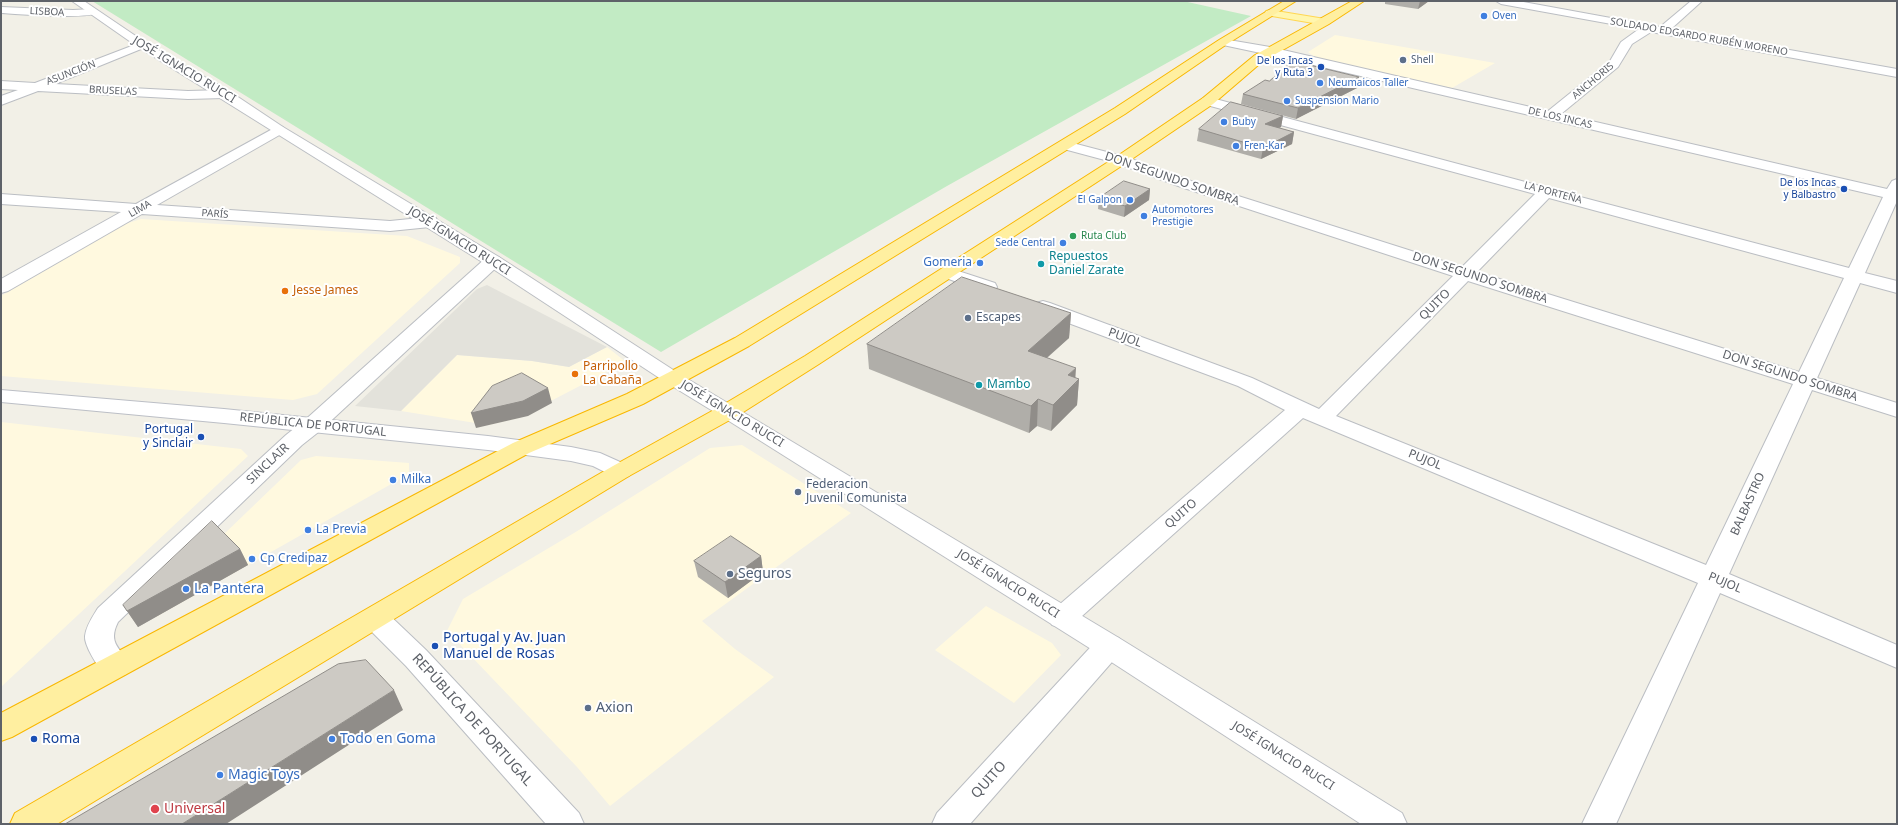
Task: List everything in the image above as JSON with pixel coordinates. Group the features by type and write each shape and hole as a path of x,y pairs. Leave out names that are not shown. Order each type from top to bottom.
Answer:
{"highway":[{"path":"1,728 521,448 635,399 742,342 1069,146 1223,42 1291,1"},
{"path":"27,824 621,471 729,411 949,273 1121,160 1208,101 1259,58 1325,22 1359,1"}],"main road":[{"path":"1270,13 1325,22"}],"street":[{"name":"JOSÉ IGNACIO RUCCI","path":"76,1 142,45 224,94 278,130 493,261 674,379 729,411 1108,646 1390,824"},
{"name":"SOLDADO EDGARDO RUBÉN MORENO","path":"1502,1 1897,73"},
{"path":"1663,30 1697,1"},
{"name":"LISBOA","path":"1,10 73,13 93,12"},
{"name":"ANCHORIS","path":"1551,116 1614,64 1621,57 1623,48 1627,43 1649,28"},
{"name":"DE LOS INCAS","path":"1223,42 1270,51 1551,116 1895,191"},
{"name":"ASUNCIÓN","path":"1,101 142,45"},
{"name":"BRUSELAS","path":"1,85 188,95 224,94"},
{"name":"LA PORTEÑA","path":"1208,101 1547,191 1897,287"},
{"name":"LIMA","path":"1,287 278,130"},
{"name":"DON SEGUNDO SOMBRA","path":"1069,146 1121,160 1186,184 1897,410"},
{"name":"QUITO","path":"1062,618 1311,414 1466,274 1547,191"},
{"name":"BALBASTRO","path":"1599,824 1714,579 1804,380 1856,276 1895,191"},
{"name":"PARÍS","path":"1,199 390,226 430,222"},
{"name":"SINCLAIR","path":"116,666 101,648 97,637 100,627 108,615 294,440 313,425 493,261"},
{"name":"PUJOL","path":"949,273 1245,382 1311,414 1714,579 1897,657"},
{"name":"REPÚBLICA DE PORTUGAL","path":"1,396 313,425 571,454 600,460 621,471"},
{"name":"REPÚBLICA DE PORTUGAL","path":"375,618 416,658 567,824"},
{"name":"QUITO","path":"949,824 1108,646"}],"shaded area":[{"name":"Shell","path":"1335,35 1495,63 1452,88 1315,57 1308,52"},
{"path":"141,219 407,236 460,257 460,263 317,394 293,400 1,376 1,296 125,224"},
{"path":"487,285 607,347 569,367 532,361 457,355 401,411 355,406 477,289"},
{"path":"607,347 626,362 518,418 488,425 401,411 457,355 532,361 569,367"},
{"path":"1,422 241,449 248,456 1,687"},
{"path":"742,445 851,513 702,621 735,649 774,677 610,806 577,767 447,631 463,599 574,533 710,448"},
{"path":"316,456 409,463 409,474 156,617 142,613 301,460"},
{"path":"986,606 1052,643 1061,655 1014,703 935,650"}],"green space":[{"path":"92,1 1183,1 1251,16 947,186 661,352"}],"building":[{"path":"1293,61 1359,77 1298,108 1243,94 1265,80 1269,81"},
{"path":"1231,102 1283,116 1265,124 1294,132 1263,148 1199,129"},
{"path":"1124,181 1150,189 1125,206 1099,198"},
{"path":"962,277 1071,313 1028,351 1076,368 1068,375 1079,379 1053,405 1038,399 1031,406 867,344"},
{"path":"522,373 548,388 523,401 471,413 492,386"},
{"path":"212,521 240,549 127,611 123,605"},
{"path":"731,536 761,556 725,582 694,561"},
{"path":"366,660 394,690 182,824 65,824 338,664"}],"place":[{"name":"Oven","path":"1484,16"},
{"name":"Shell","path":"1403,60"},
{"name":"De los Incas y Ruta 3","path":"1321,67"},
{"name":"Neumaicos Taller","path":"1320,83"},
{"name":"Suspension Mario","path":"1287,101"},
{"name":"Buby","path":"1224,122"},
{"name":"Fren-Kar","path":"1236,146"},
{"name":"De los Incas y Balbastro","path":"1844,189"},
{"name":"El Galpon","path":"1130,200"},
{"name":"Automotores Prestigie","path":"1144,216"},
{"name":"Ruta Club","path":"1073,236"},
{"name":"Sede Central","path":"1063,243"},
{"name":"Gomeria","path":"980,263"},
{"name":"Repuestos Daniel Zarate","path":"1041,264"},
{"name":"Jesse James","path":"285,291"},
{"name":"Escapes","path":"968,318"},
{"name":"Parripollo La Cabaña","path":"575,374"},
{"name":"Mambo","path":"979,385"},
{"name":"Portugal y Sinclair","path":"201,437"},
{"name":"Milka","path":"393,480"},
{"name":"Federacion Juvenil Comunista","path":"798,492"},
{"name":"La Previa","path":"308,530"},
{"name":"Cp Credipaz","path":"252,559"},
{"name":"Seguros","path":"730,574"},
{"name":"La Pantera","path":"186,589"},
{"name":"Portugal y Av. Juan Manuel de Rosas","path":"435,646"},
{"name":"Axion","path":"588,708"},
{"name":"Roma","path":"34,739"},
{"name":"Todo en Goma","path":"332,739"},
{"name":"Magic Toys","path":"220,775"},
{"name":"Universal","path":"155,809"}]}
